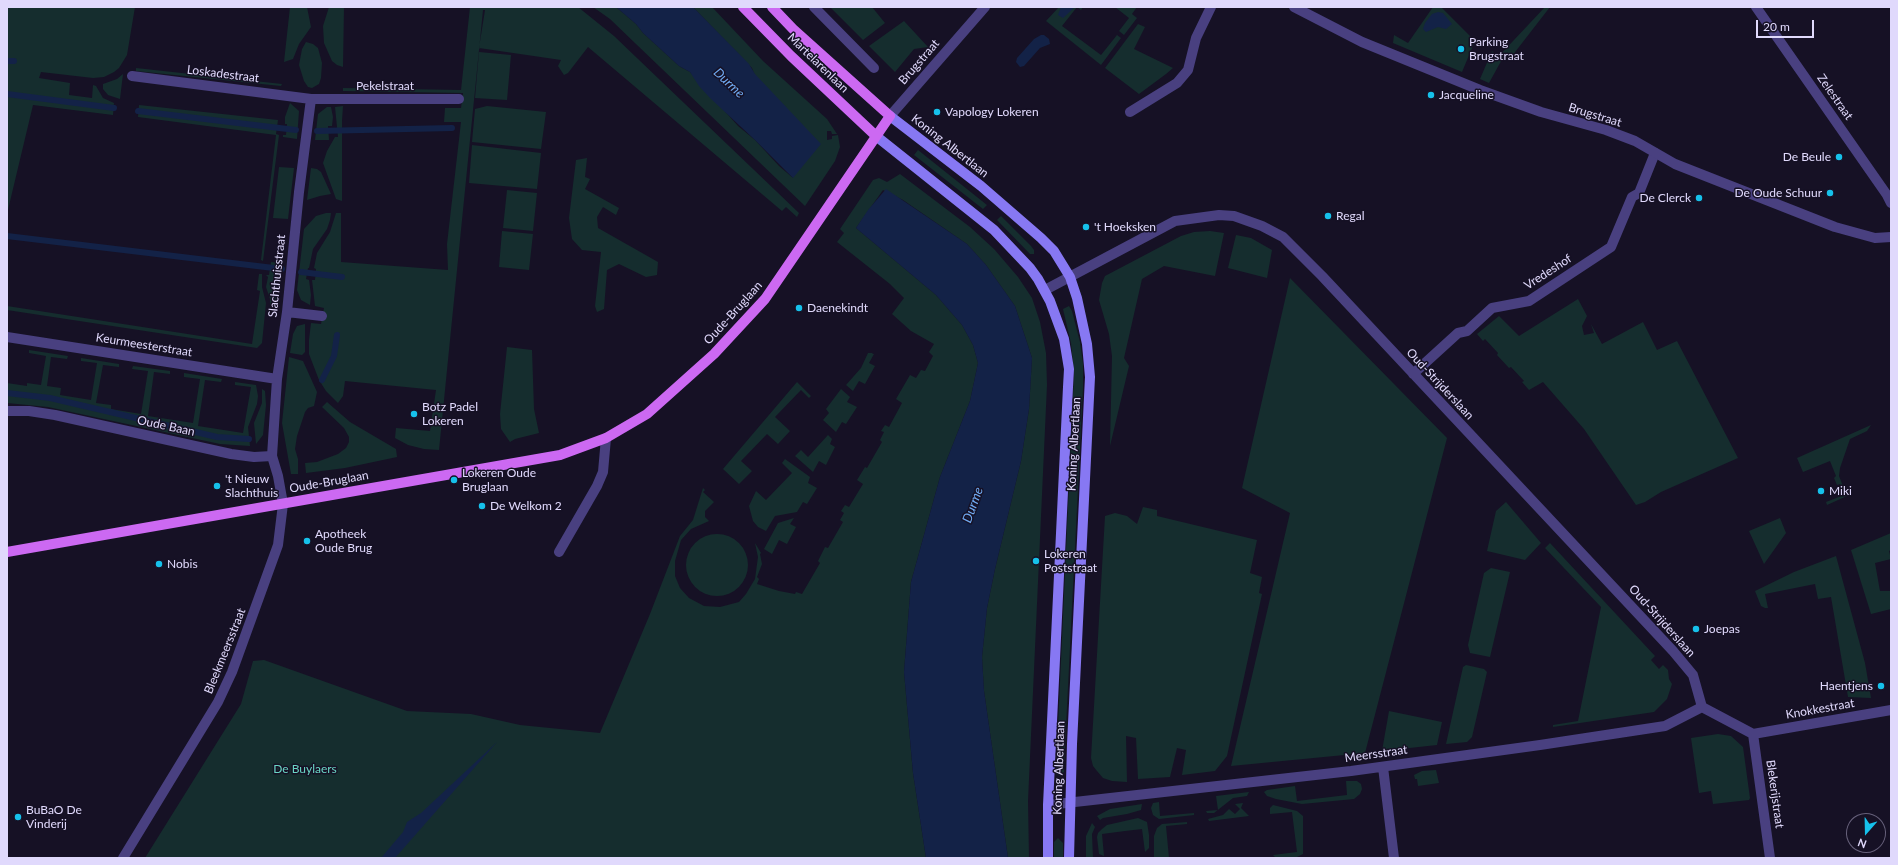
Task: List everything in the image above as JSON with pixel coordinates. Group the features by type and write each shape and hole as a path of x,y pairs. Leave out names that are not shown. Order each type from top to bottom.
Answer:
{"main road":[{"name":"Martelarenlaan","path":"743,7 791,56 876,136"},
{"name":"Martelarenlaan","path":"772,7 816,50 890,116"},
{"name":"Brugstraat","path":"876,136 890,116"},
{"name":"Koning Albertlaan","path":"890,116 981,186 1054,251 1070,277 1085,331 1090,377 1070,802 1069,858"},
{"name":"Koning Albertlaan","path":"876,136 994,230 1030,268 1044,290 1061,327 1067,350 1069,369 1048,805 1048,858"},
{"name":"Oude-Bruglaan","path":"7,552 560,455 606,438 647,414 714,354 765,299 876,136"}],"street":[{"path":"814,7 874,68"},
{"name":"Brugstraat","path":"890,116 985,7"},
{"path":"1130,112 1177,83 1188,70 1196,38 1211,7"},
{"name":"Brugstraat","path":"1294,7 1362,42 1480,90 1540,112 1606,130 1635,141 1675,164 1835,227 1875,238 1891,237"},
{"name":"Zelestraat","path":"1756,7 1887,195 1891,204"},
{"name":"Loskadestraat","path":"132,76 311,99"},
{"name":"Pekelstraat","path":"311,99 459,99"},
{"name":"Slachthuisstraat","path":"272,456 277,379 287,312 298,192 311,99"},
{"name":"Vredeshof","path":"1413,374 1458,333 1467,331 1492,308 1529,301 1611,247 1632,197 1639,192 1655,153"},
{"name":"Oud-Strijderslaan","path":"1044,290 1175,221 1219,216 1234,216 1262,226 1283,237 1673,651 1693,675 1702,707"},
{"path":"287,312 322,316"},
{"name":"Keurmeesterstraat","path":"7,337 277,379"},
{"name":"Oude Baan","path":"7,411 29,411 55,415 231,454 254,457 272,456"},
{"path":"559,552 600,479 605,458 606,438"},
{"path":"272,456 283,504"},
{"name":"Bleekmeersstraat","path":"123,858 218,702 229,678 273,563 278,545 283,504"},
{"path":"1702,707 1753,734"},
{"name":"Meersstraat","path":"1048,805 1383,767 1665,726 1702,707"},
{"name":"Knokkestraat","path":"1753,734 1891,710"},
{"name":"Blekerijstraat","path":"1753,734 1770,858"},
{"path":"1383,767 1394,858"}],"green space":[{"path":"7,7 135,7 127,55 119,68 114,72 104,77 93,78 41,72 39,78 70,83 69,95 92,98 93,85 96,86 103,98 114,103 113,115 33,105 7,214"},
{"path":"290,7 307,7 311,27 299,44 293,59 284,62"},
{"path":"329,7 344,7 343,67 332,61 324,43 323,26"},
{"path":"470,7 578,7 614,36 799,213 797,217 786,207 782,211 588,47 568,73 564,75 558,66 561,60 479,48 439,450 424,449 408,445 395,438 396,428 430,431 436,390 345,381 343,396 338,403 326,391 319,380 309,354 311,323 321,324 324,308 315,306 312,280 315,280 316,269 314,268 317,253 330,232 336,213 341,213 341,262 448,270 447,244 461,122 444,122 445,108 461,108 463,93 343,91 343,88 461,90","holes":["483,10 485,10 480,45"]},
{"path":"593,7 616,7 636,24 643,33 679,66 690,72 738,126 755,140 779,166 793,178 752,68 693,7 712,7 763,61 827,119 837,134 832,134 831,131 827,131 827,140 832,139 832,136 838,135 840,147 835,161 805,206 610,19"},
{"path":"830,7 872,7 885,23 863,40"},
{"path":"1059,7 1077,7 1062,26 1101,55 1117,35 1121,38 1101,65 1046,21"},
{"path":"1115,7 1137,7 1132,14 1137,18 1124,35 1119,31 1129,18"},
{"path":"1433,7 1441,7 1475,41 1462,72 1393,43 1394,35 1408,43"},
{"path":"1545,7 1550,7 1512,56 1505,54 1489,83 1480,79 1492,51 1498,57"},
{"path":"904,21 928,47 914,49 895,72 869,46"},
{"path":"1138,24 1145,27 1134,49 1173,68 1139,94 1105,68"},
{"path":"306,42 313,44 318,48 322,63 319,84 312,88 308,87 304,81 299,65 302,49"},
{"path":"479,52 511,55 507,100 475,98"},
{"path":"136,68 282,84 281,86 136,71"},
{"path":"123,74 120,99 108,95 103,89 103,84 117,79"},
{"path":"290,103 299,111 297,139 283,137 283,135 286,135 287,124 285,124 285,117"},
{"path":"139,105 278,120 276,134 279,135 263,261 261,260 276,135 138,117"},
{"path":"343,106 342,201 336,199 323,163 327,151 335,137 338,137 335,107"},
{"path":"487,106 546,112 541,149 472,142 475,109"},
{"path":"327,107 331,107 333,117 332,126 328,126 329,140 315,140 318,114"},
{"path":"472,145 541,153 537,189 469,183"},
{"path":"918,150 987,205 983,209 914,155"},
{"path":"587,158 585,177 590,179 585,189 619,208 616,215 603,207 597,217 598,228 658,262 657,275 646,277 619,264 607,270 604,309 597,312 595,306 601,252 582,250 572,239 569,218 576,160"},
{"path":"279,167 294,168 288,219 273,218"},
{"path":"311,168 317,169 321,172 331,194 307,200"},
{"name":"De Buylaers","path":"900,174 970,227 994,249 1018,277 1032,298 1040,322 1046,353 1047,385 1028,801 1029,858 1008,858 984,691 982,657 987,608 1021,461 1029,409 1032,358 1015,306 986,265 967,244 903,200 883,190 856,228 936,295 962,325 973,345 978,363 970,401 940,477 911,582 904,672 913,773 926,858 145,858 241,704 253,661 264,660 407,711 471,714 520,725 600,733 650,614 680,536 693,520 703,488 705,490 703,492 714,502 705,511 705,517 709,521 691,529 681,540 675,561 675,576 680,588 689,598 704,606 720,607 739,602 755,579 758,557 755,543 761,553 762,564 757,577 759,579 757,584 779,591 795,594 796,592 802,594 820,563 818,561 825,547 828,548 843,522 840,520 844,513 841,511 845,505 849,507 863,484 857,480 865,467 867,468 882,442 880,440 884,432 881,431 885,425 889,427 902,403 896,399 910,375 916,378 921,370 925,371 933,356 929,352 934,344 911,331 892,314 904,298 890,284 837,242 844,233 840,229 873,180 879,178 887,182"},
{"path":"507,190 537,193 533,231 503,228"},
{"path":"331,213 330,220 327,229 313,249 306,279 309,280 311,295 310,305 301,300 297,290 304,229 316,216"},
{"path":"1001,216 1031,246 1034,250 1034,254 1030,254 997,220"},
{"path":"502,231 533,234 529,270 499,267"},
{"path":"1210,231 1224,233 1215,276 1164,266 1142,279 1124,358 1129,366 1110,446 1112,356 1109,334 1099,300 1102,283 1105,276 1181,236 1194,232"},
{"path":"1236,235 1251,238 1272,250 1267,278 1228,268"},
{"path":"271,262 283,263 278,306 270,305 270,299 266,287 268,277 266,275 269,275"},
{"path":"259,274 262,274 262,287 266,303 262,343 257,348 7,310 7,306 252,344 260,291 257,290"},
{"path":"1290,278 1447,438 1365,753 1231,766 1290,513 1242,488"},
{"path":"1578,299 1587,316 1582,326 1584,335 1594,333 1591,324 1602,344 1643,322 1657,350 1677,341 1738,458 1661,492 1645,502 1636,505 1584,429 1543,382 1529,390 1522,382 1524,381 1511,367 1509,368 1485,339 1483,341 1477,334 1499,316 1519,336"},
{"path":"1069,306 1072,311 1080,342 1083,364 1083,388 1064,772 1060,776 1056,774 1056,771 1074,374 1071,343 1063,309"},
{"path":"305,324 305,352 302,355 290,353 293,334 297,326"},
{"path":"507,347 532,350 534,409 539,433 515,439 510,442 501,429 500,414"},
{"path":"29,350 68,356 67,359 51,357 47,386 61,388 60,395 91,400 97,363 81,361 81,358 119,364 119,367 103,365 96,403 111,405 111,409 141,414 148,371 132,369 133,366 170,371 170,374 154,372 148,416 193,423 200,379 184,377 184,373 222,379 221,382 205,380 198,426 243,433 251,387 235,385 235,382 256,385 258,396 257,404 248,427 250,446 220,444 48,407 7,403 7,383 27,386 27,383 41,385 46,356 29,353"},
{"path":"868,353 874,354 869,363 875,366 865,384 859,381 853,391 846,385 861,368"},
{"path":"289,357 303,361 317,392 314,406 308,408 305,412 297,436 295,449 298,459 298,474 291,474 282,423"},
{"path":"797,382 811,396 809,398 801,390 775,417 790,431 778,444 767,434 741,461 752,471 739,484 723,469"},
{"path":"262,389 265,391 266,405 263,435 256,444 254,423 262,403"},
{"path":"841,389 850,397 847,402 857,407 846,424 842,422 836,432 823,420 829,413 826,409"},
{"path":"327,402 350,422 396,449 397,457 345,468 306,473 305,463 317,462 338,454 346,448 349,442 349,437 344,428 322,407"},
{"path":"1871,425 1867,431 1850,439 1840,468 1839,476 1847,496 1827,505 1826,502 1844,495 1840,484 1837,485 1834,478 1836,476 1830,461 1803,472 1797,458"},
{"path":"828,435 832,439 830,444 835,447 826,465 819,461 813,472 795,456 801,450 808,457"},
{"path":"785,459 810,477 808,483 817,488 807,504 803,502 797,512 775,516 766,531 758,527 753,521 749,506 756,491 766,500 792,473 782,463"},
{"path":"1506,502 1541,543 1525,560 1487,551 1496,511"},
{"path":"1143,507 1157,510 1157,516 1257,540 1250,573 1262,577 1259,593 1262,594 1227,756 1215,771 1182,775 1186,750 1177,748 1170,777 1138,779 1136,738 1126,736 1127,782 1112,781 1103,778 1093,766 1091,758 1105,516 1115,513 1127,516 1137,524"},
{"path":"794,518 790,524 796,527 787,544 779,540 772,554 764,549 778,523"},
{"path":"1780,518 1786,533 1764,564 1749,531"},
{"path":"1891,533 1891,550 1889,551 1891,559 1875,563 1880,591 1891,591 1891,609 1871,614 1851,550"},
{"path":"711,534 723,534 739,543 746,553 748,565 746,577 739,587 723,596 711,596 700,591 691,582 686,571 686,559 691,548 700,539"},
{"path":"1550,543 1655,656 1651,660 1659,669 1663,665 1668,670 1669,679 1672,684 1667,699 1654,712 1553,727 1553,725 1578,721 1601,607 1545,548"},
{"path":"1836,556 1865,663 1871,698 1848,697 1831,597 1818,599 1815,584 1765,594 1768,608 1765,608 1761,606 1755,591 1794,572"},
{"path":"1491,568 1510,572 1490,657 1470,653 1468,645 1484,573"},
{"path":"1466,665 1484,669 1487,672 1472,737 1467,742 1446,744 1463,667"},
{"path":"1389,711 1442,722 1437,745 1382,751"},
{"path":"1718,734 1731,736 1743,747 1750,798 1749,800 1713,804 1711,791 1699,793 1691,738"},
{"path":"1436,770 1439,783 1418,786 1417,779 1415,779 1414,775 1422,771"},
{"path":"1346,781 1357,781 1361,784 1362,789 1360,794 1354,799 1302,804 1276,799 1267,796 1264,792 1267,790 1295,786 1297,801 1347,795"},
{"path":"1249,792 1247,796 1233,798 1218,810 1216,796"},
{"path":"1159,802 1160,816 1194,813 1194,815 1159,819 1153,815 1151,808 1153,803"},
{"path":"1243,803 1241,808 1249,816 1209,821 1208,819 1223,815 1229,809 1235,814 1240,809 1235,804"},
{"path":"1142,804 1141,810 1127,814 1103,818 1100,820 1097,816 1110,809"},
{"path":"1273,805 1297,811 1303,816 1303,854 1297,857 1276,858 1273,855 1297,852 1292,812 1270,814 1270,808"},
{"path":"1218,810 1214,813 1207,813 1206,811"},
{"path":"1138,818 1147,822 1149,848 1145,852 1142,829 1102,834 1104,856 1099,854 1097,837 1098,833 1102,829 1107,825"},
{"path":"1187,822 1187,824 1166,826 1169,858 1154,858 1154,836 1157,828 1162,824"},
{"path":"1092,823 1095,827 1092,834 1093,858 1086,858 1086,836"},
{"path":"1058,838 1063,843 1063,858 1054,858 1054,842"}],"water":[{"name":"Durme","path":"616,7 693,7 749,64 755,74 821,144 793,178 710,98 699,86 690,72 679,66 643,33 636,24"},
{"path":"1061,7 1075,7 1063,18 1058,15"},
{"path":"1438,12 1443,13 1452,24 1446,29 1438,27 1426,32 1423,29 1425,23 1432,14"},
{"path":"1044,35 1049,39 1050,44 1040,48 1024,66 1020,67 1016,62 1017,58 1034,39"},
{"name":"Durme","path":"886,189 967,244 986,265 1015,306 1032,358 1029,409 1021,461 987,608 982,657 984,691 1008,858 926,858 913,773 904,672 911,582 940,477 970,401 978,363 973,345 962,325 936,295 856,228 868,210"},
{"path":"497,742 395,858 381,858 403,832 407,822 421,813"}],"waterway":[{"path":"7,61 14,61"},
{"path":"7,94 114,108"},
{"path":"138,111 296,130"},
{"path":"317,131 452,128"},
{"path":"7,236 282,269"},
{"path":"301,272 342,277"},
{"path":"322,380 334,356 337,335"},
{"path":"7,393 50,398 217,437 249,439"}],"place":[{"name":"Parking Brugstraat","path":"1461,49"},
{"name":"Jacqueline","path":"1431,95"},
{"name":"Vapology Lokeren","path":"937,112"},
{"name":"De Beule","path":"1839,157"},
{"name":"De Oude Schuur","path":"1830,193"},
{"name":"De Clerck","path":"1699,198"},
{"name":"Regal","path":"1328,216"},
{"name":"'t Hoeksken","path":"1086,227"},
{"name":"Daenekindt","path":"799,308"},
{"name":"Botz Padel Lokeren","path":"414,414"},
{"name":"Lokeren Oude Bruglaan","path":"454,480"},
{"name":"'t Nieuw Slachthuis","path":"217,486"},
{"name":"Miki","path":"1821,491"},
{"name":"De Welkom 2","path":"482,506"},
{"name":"Apotheek Oude Brug","path":"307,541"},
{"name":"Lokeren Poststraat","path":"1036,561"},
{"name":"Nobis","path":"159,564"},
{"name":"Joepas","path":"1696,629"},
{"name":"Haentjens","path":"1881,686"},
{"name":"BuBaO De Vinderij","path":"18,817"}]}
